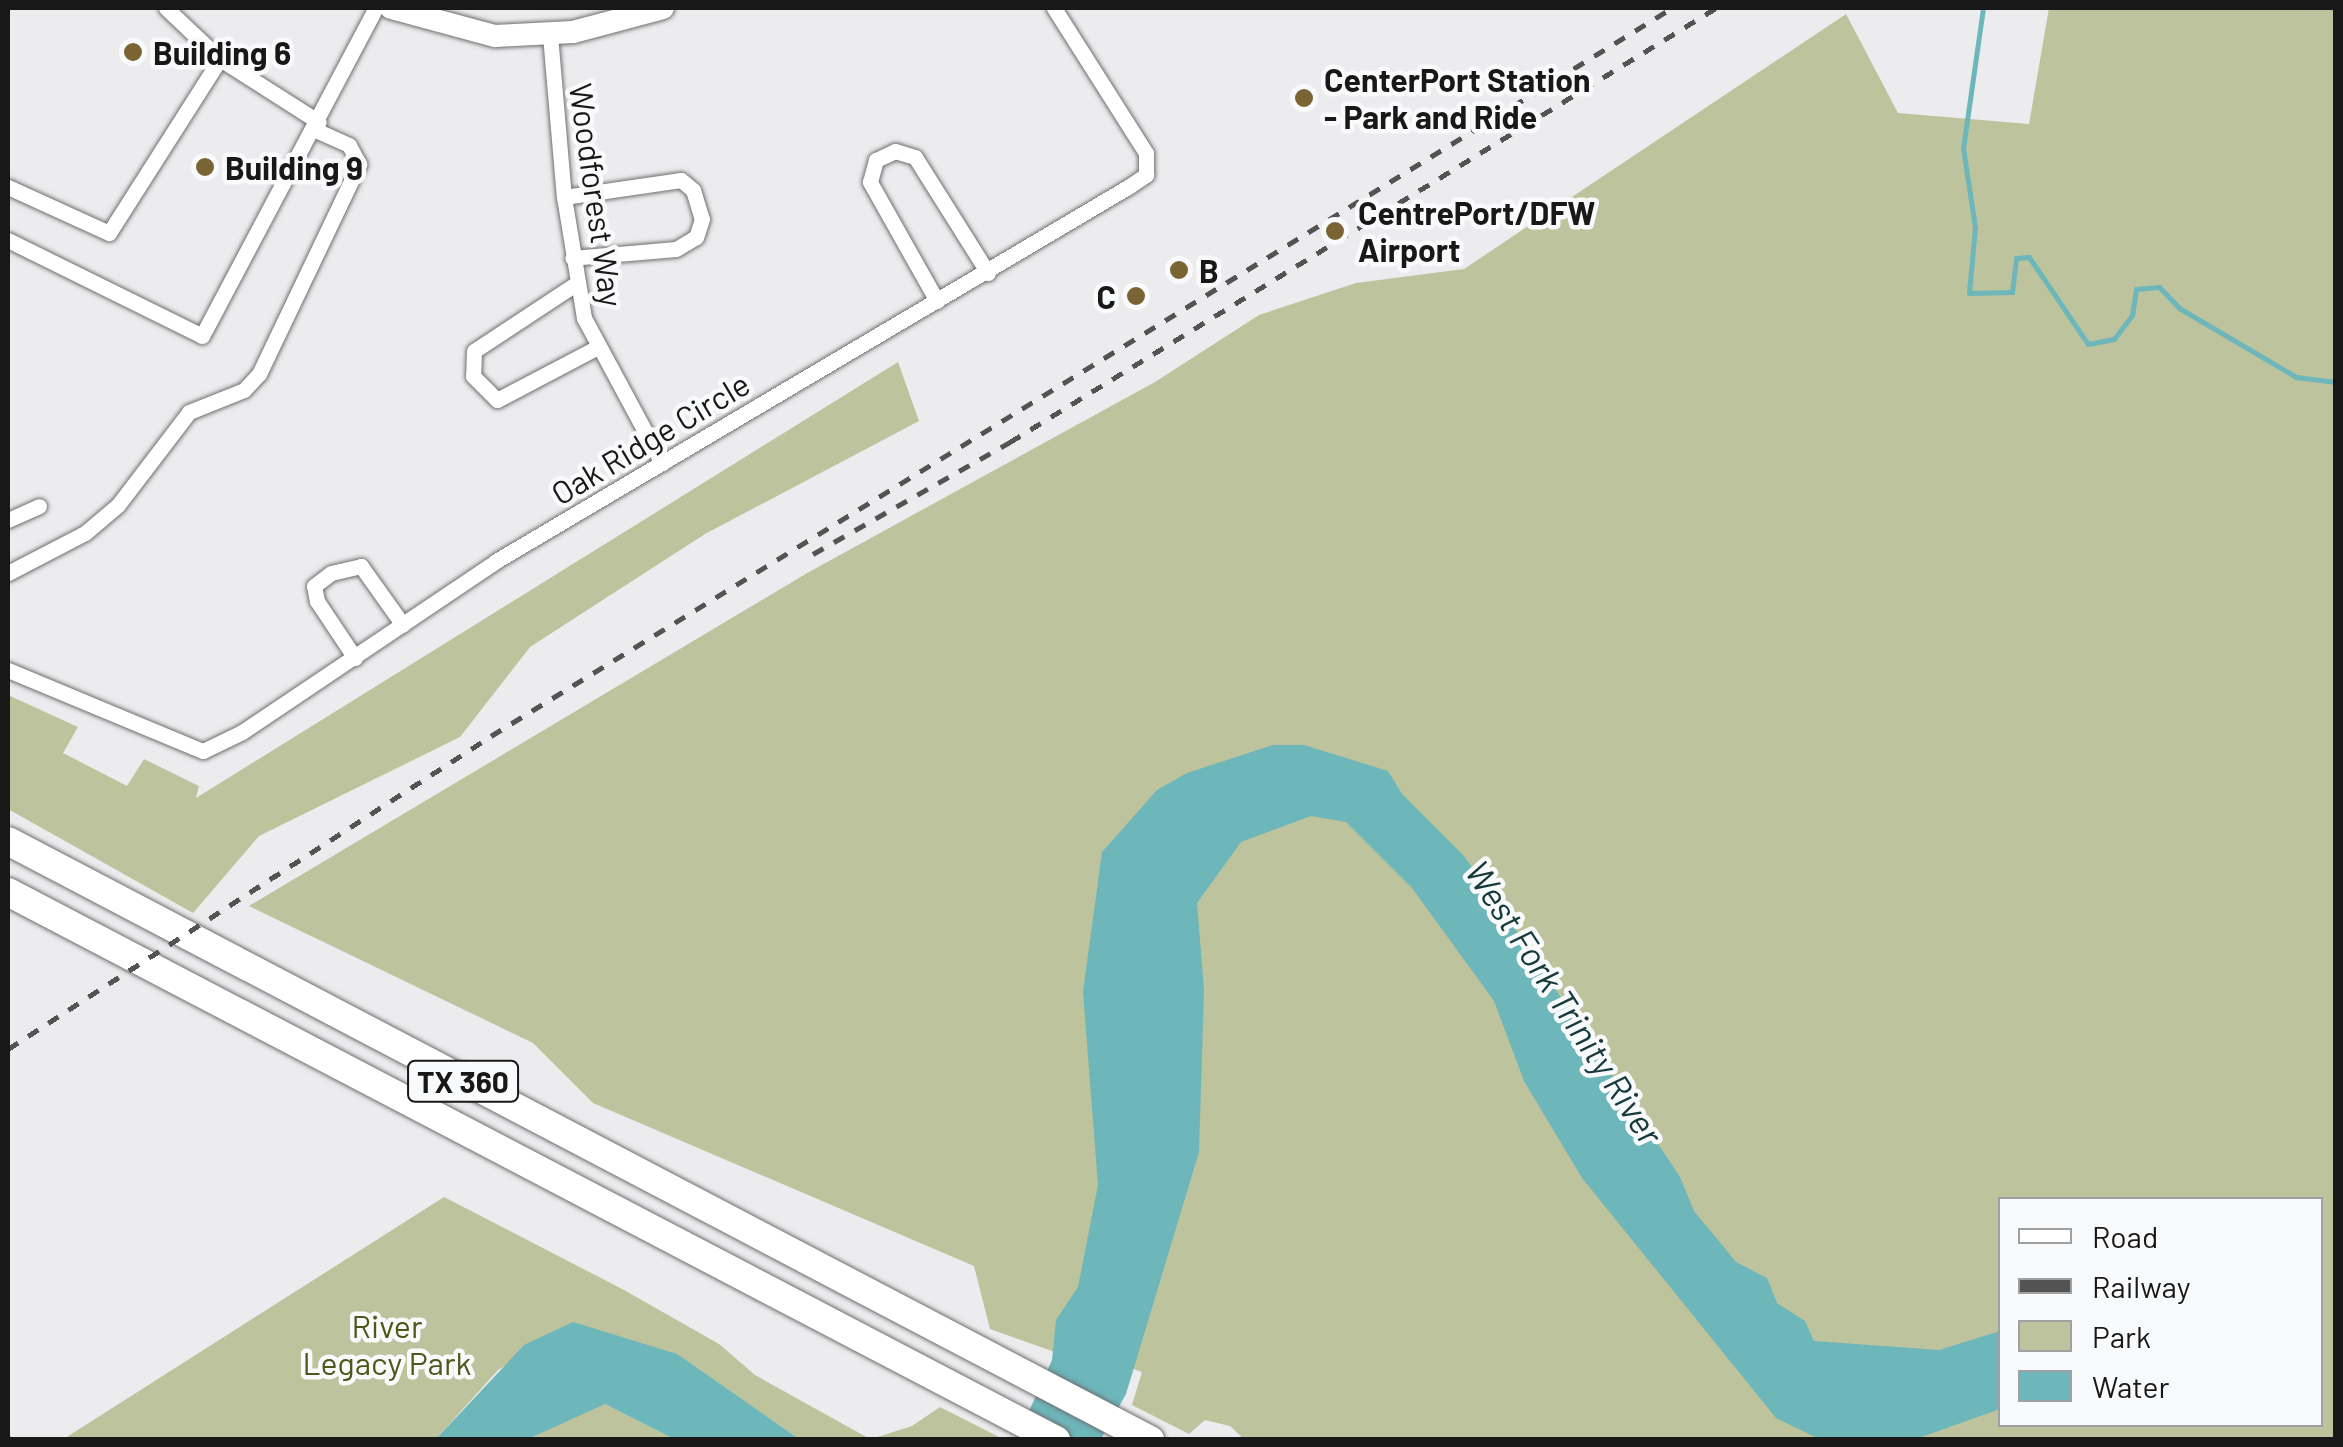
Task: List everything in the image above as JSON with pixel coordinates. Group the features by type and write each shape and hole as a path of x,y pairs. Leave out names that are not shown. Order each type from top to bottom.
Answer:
{"highway":[{"name":"TX 360","path":"8,840 1150,1440"},
{"name":"TX 360","path":"8,892 1056,1440"}],"street":[{"path":"8,574 85,533 118,505 190,412 244,390 259,374 360,164 349,145 220,60 166,8"},
{"path":"8,240 202,336 317,126 376,8"},
{"path":"391,8 495,36 550,35 633,20 663,8"},
{"name":"Oak Ridge Circle","path":"8,670 202,751 662,463 988,273 1146,175 1149,165 1054,8"},
{"name":"Woodforest Way","path":"550,35 564,197 577,283 596,348 662,463"},
{"path":"8,187 109,234 220,60"},
{"path":"937,301 870,182 876,160 895,151 915,158 988,273"},
{"path":"564,197 681,180 693,190 702,219 696,237 676,249 572,258"},
{"path":"577,283 474,350 473,376 497,400 596,348"},
{"path":"8,520 38,506"},
{"path":"356,658 317,601 314,586 330,573 361,566 403,625"}],"green space":[{"path":"2049,8 2335,8 2335,1439 1245,1440 1230,1426 1205,1420 1189,1434 1132,1405 1142,1372 1123,1365 1094,1366 990,1329 974,1266 593,1103 533,1043 249,906 809,572 1155,382 1259,315 1356,283 1464,269 1846,14 1898,113 2029,124"},
{"path":"898,362 919,421 705,534 530,647 460,737 259,836 193,913 8,809 8,695 78,727 63,753 127,786 144,759 199,786 196,798"},
{"name":"River Legacy Park","path":"444,1197 624,1290 719,1344 755,1375 870,1439 799,1439 677,1355 573,1323 498,1370 436,1439 62,1440"},
{"path":"605,1404 674,1439 528,1440 574,1412"},
{"path":"940,1407 1003,1439 871,1439 912,1426"}],"water":[{"path":"1273,745 1304,745 1388,771 1402,794 1464,856 1680,1177 1694,1211 1736,1262 1767,1278 1777,1303 1805,1321 1814,1341 1939,1350 1998,1332 1998,1410 1913,1440 1819,1439 1776,1418 1582,1178 1524,1081 1494,1001 1412,888 1346,822 1311,816 1241,842 1197,903 1204,990 1199,1152 1126,1394 1101,1439 1016,1440 1052,1360 1056,1320 1078,1287 1098,1185 1083,992 1102,852 1157,790 1187,773"},
{"path":"573,1322 677,1354 799,1439 674,1439 605,1404 528,1439 436,1439 524,1345"}],"waterway":[{"path":"1983,8 1963,148 1975,227 1969,293 2012,292 2016,258 2029,257 2088,344 2114,339 2132,315 2136,289 2159,287 2179,308 2296,377 2336,382"}],"railway":[{"path":"8,1049 491,736 1672,8"},
{"path":"813,554 1010,442 1716,8"}],"place":[{"name":"Building 6","path":"133,52"},
{"name":"CenterPort Station - Park and Ride","path":"1304,98"},
{"name":"Building 9","path":"205,167"},
{"name":"CentrePort/DFW Airport","path":"1335,231"},
{"name":"B","path":"1179,270"},
{"name":"C","path":"1136,296"}],"water label":[{"name":"West Fork Trinity River","path":"1565,1002"}]}
